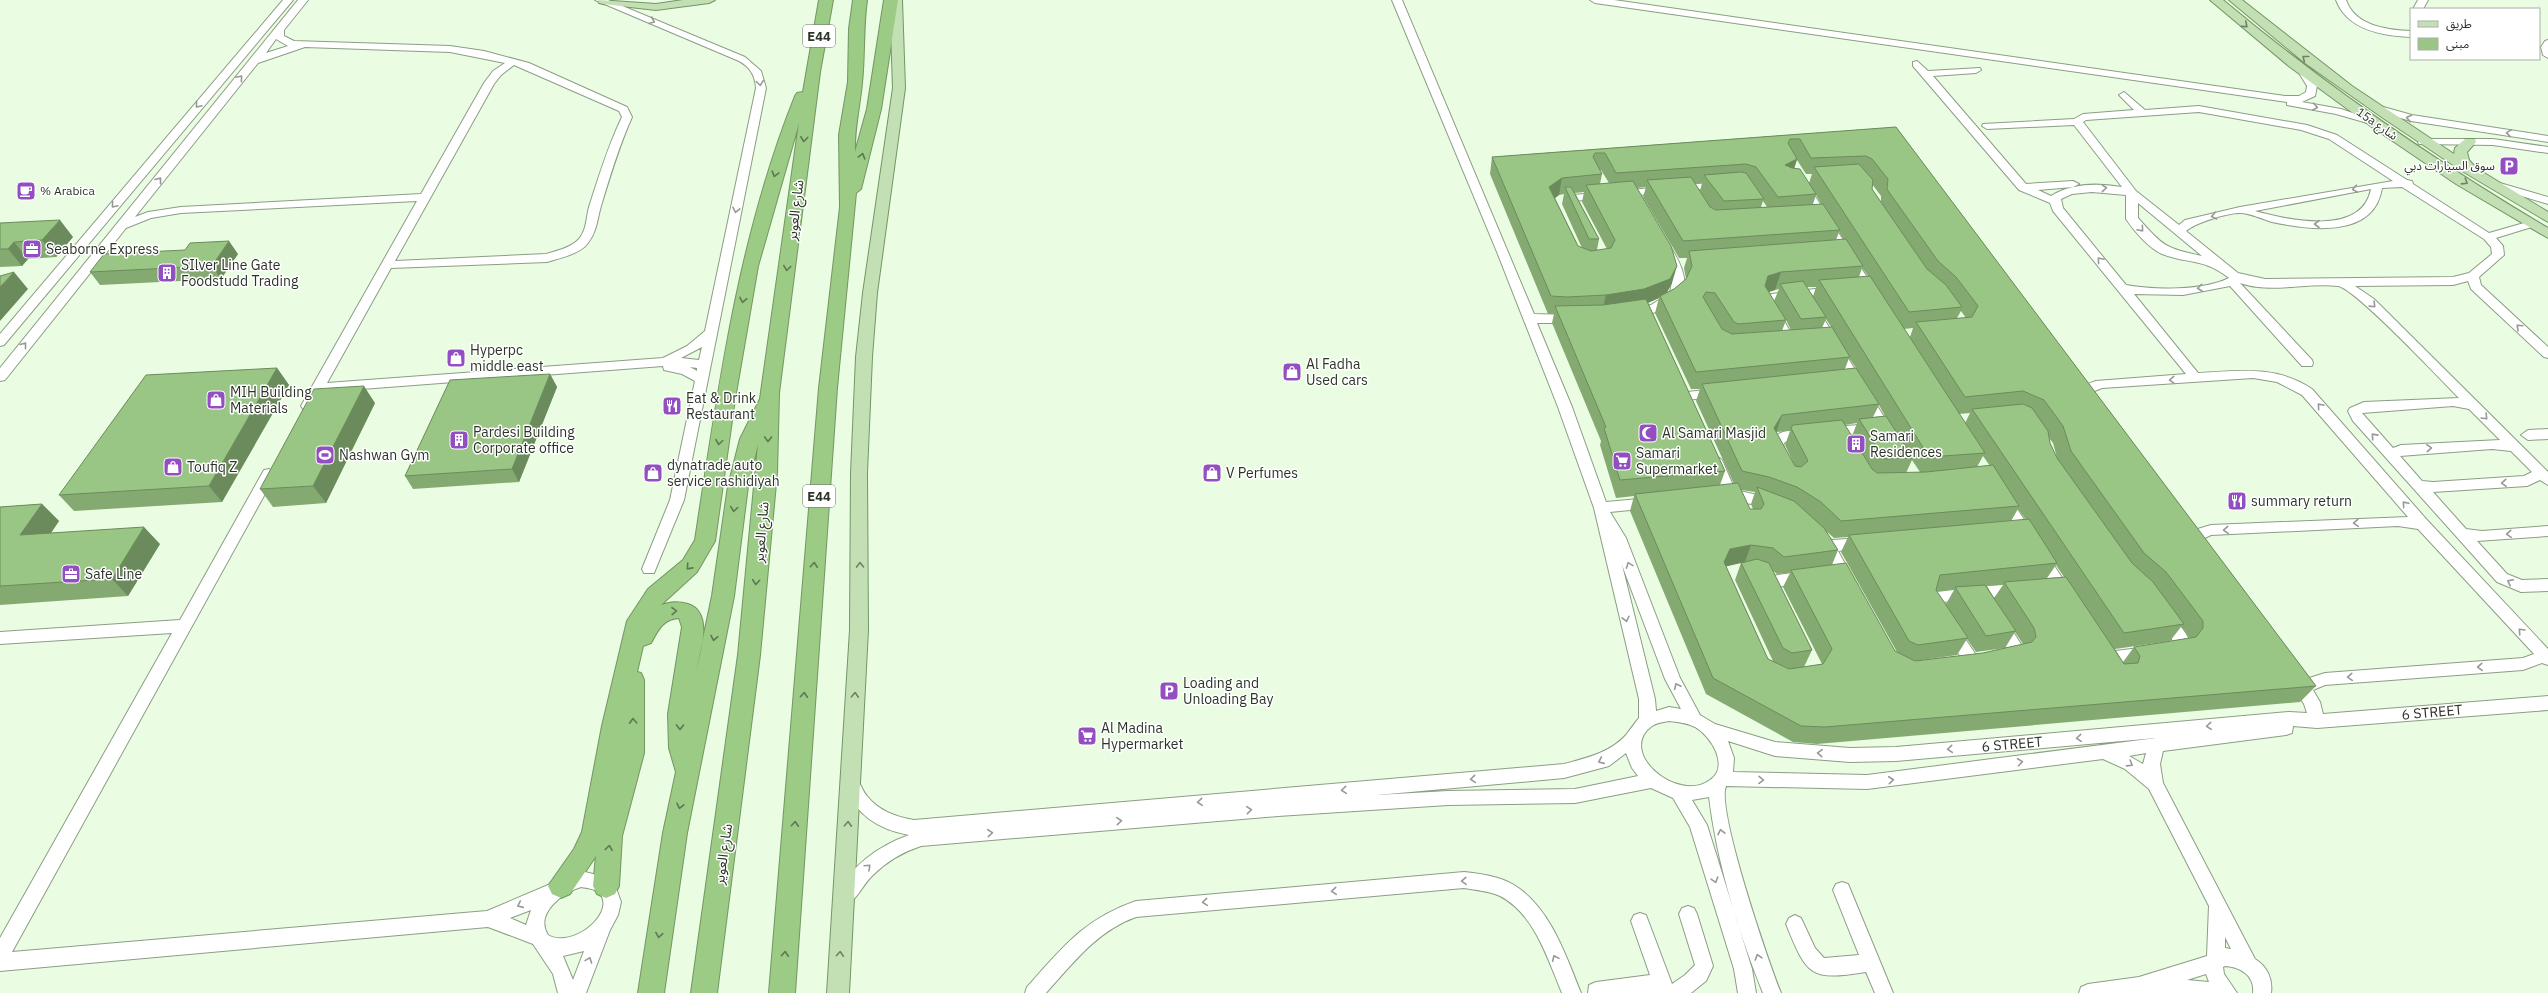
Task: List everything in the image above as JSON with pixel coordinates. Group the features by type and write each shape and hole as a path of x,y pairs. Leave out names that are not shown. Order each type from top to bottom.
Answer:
{"highway":[{"name":"شارع العوير","path":"704,993 749,655 766,473 770,393 813,72 826,0"},
{"name":"E44","path":"782,993 828,388 848,207 847,134 855,82 856,29 860,0"},
{"path":"848,207 874,110 891,0"},
{"path":"557,889 583,857 594,832 614,726 638,621 656,595 690,566 705,541 734,346 750,266 785,139 813,72"},
{"path":"651,993 675,833 723,596 740,474 750,439 770,393"},
{"path":"606,886 610,836 632,753 634,676 645,627 660,613 675,610 688,614 693,622 679,728 682,755 687,776"}],"main road":[{"path":"601,1 656,6 709,0"},
{"path":"838,993 860,608 859,473 864,356 870,293 899,88 896,0"},
{"name":"15a شارع","path":"2216,0 2304,73 2371,121 2548,234"},
{"name":"15a شارع","path":"2235,0 2298,53 2423,142 2548,218"},
{"path":"2304,73 2326,84 2400,135 2423,142"},
{"path":"2470,142 2460,151 2464,161 2472,172"}],"street":[{"path":"277,11 283,0"},
{"path":"0,342 277,11 288,0"},
{"path":"0,376 122,227 303,0"},
{"path":"290,15 307,0"},
{"path":"1595,0 2249,95 2294,100 2307,97 2313,90 2304,73"},
{"path":"2341,0 2348,13 2360,22 2388,32 2410,34"},
{"path":"601,1 742,59 754,67 761,79 761,88 676,500 664,536 649,569"},
{"path":"1401,3 1565,407 1602,510 1646,699 1648,715 1646,721"},
{"path":"279,30 279,37 286,42 313,46 450,49 484,54 514,61 597,97 618,116 616,140 594,210 589,233 583,242 571,250 556,256 538,260 492,260 387,265"},
{"path":"2545,54 2548,43"},
{"path":"255,61 281,50 313,46"},
{"path":"301,419 492,78 514,61"},
{"path":"1917,64 2023,188 2054,201 2057,209 2125,289 2192,373"},
{"path":"1925,74 1976,70"},
{"path":"2124,95 2143,113"},
{"path":"2249,95 2337,111 2371,121"},
{"path":"2372,106 2411,118 2548,139"},
{"path":"1987,126 2077,122 2083,117 2206,110 2313,130 2341,142 2408,183 2488,237 2496,246 2498,255 2473,276 2453,281 2256,283 2235,280 2218,286 2153,293 2125,289"},
{"path":"2077,122 2132,193 2180,230 2235,280 2307,363"},
{"path":"2423,142 2493,142 2548,150"},
{"path":"1800,179 1876,302"},
{"path":"2486,181 2548,201"},
{"path":"2180,230 2189,222 2240,210 2377,185 2408,183"},
{"path":"1602,184 1608,195"},
{"path":"1580,211 1568,198 1734,184"},
{"path":"2023,188 2076,184"},
{"path":"2240,210 2295,223 2338,222 2350,220 2366,211 2374,199 2377,185"},
{"path":"1690,188 1698,201"},
{"path":"2054,201 2055,198 2063,193 2108,188 2132,193"},
{"path":"1634,193 1642,206"},
{"path":"2132,193 2132,219 2158,247 2173,253 2216,263"},
{"path":"146,197 153,206 181,210"},
{"path":"122,227 148,216 181,210 426,197"},
{"path":"1806,216 1821,215"},
{"path":"2488,237 2531,224"},
{"path":"1618,314 1648,311 1668,302 1679,289 1680,281 1674,264 1660,238"},
{"path":"1828,252 1844,251"},
{"path":"1674,264 1690,263"},
{"path":"2473,276 2475,286 2548,354"},
{"path":"2342,282 2370,302 2545,477"},
{"path":"1790,342 1766,301 1771,296 1868,288"},
{"path":"1802,293 1894,446"},
{"path":"1648,311 1654,325"},
{"path":"1528,317 1555,321"},
{"path":"1533,330 1555,321 1588,317"},
{"path":"639,365 682,354 710,334"},
{"path":"1776,343 1830,339"},
{"path":"318,388 683,361 704,365"},
{"path":"639,365 673,367 701,379"},
{"path":"2095,412 2086,399 2085,394 2093,386 2253,374 2287,380 2307,392 2422,524 2546,657 2523,664 2325,679 2302,687"},
{"path":"1838,381 1854,379"},
{"path":"1681,382 1693,410"},
{"path":"1687,396 1727,392"},
{"path":"2473,404 2453,402 2356,409 2355,411 2358,418 2462,534 2508,582 2521,586 2548,585"},
{"path":"1785,464 1776,445 1781,437 1883,427"},
{"path":"1840,431 1848,445"},
{"path":"2528,436 2548,434"},
{"path":"1709,445 1737,499"},
{"path":"2391,454 2401,450 2483,445 2516,447"},
{"path":"0,956 278,460"},
{"path":"2418,485 2433,487 2517,482 2545,477"},
{"path":"1996,489 2073,605"},
{"path":"1710,496 1762,500 1784,508"},
{"path":"1602,510 1665,501"},
{"path":"1602,510 1615,529 1673,679 1695,720"},
{"path":"2192,539 2196,535 2211,530 2398,521 2422,524"},
{"path":"2182,527 2201,552"},
{"path":"2007,530 2023,529"},
{"path":"1816,530 1829,546 1854,592"},
{"path":"2462,534 2482,536 2548,531"},
{"path":"1829,546 1875,542"},
{"path":"1771,582 1843,572"},
{"path":"1984,660 1934,600 1938,597 2060,586"},
{"path":"1957,664 2012,656 2016,649 1980,593"},
{"path":"2099,645 2111,663 2177,648 2180,644 2180,638 2155,604"},
{"path":"0,638 184,626"},
{"path":"2288,668 2315,708 2317,721"},
{"name":"6 STREET","path":"1710,729 1775,749 1857,754 1941,750 2289,719 2317,721 2548,703"},
{"path":"1669,714 1695,720 1710,729 1720,741 1726,754 1726,771 1719,782 1696,794 1679,793 1661,787 1651,781 1638,765 1634,756 1633,739 1636,731 1646,721 1659,715 1669,714"},
{"name":"6 STREET","path":"1719,782 1882,781 2101,751 2303,726 2317,721"},
{"path":"850,784 855,795 872,814 894,824 914,828 1564,771 1603,761 1633,739"},
{"path":"2158,744 2152,756 2150,769 2155,784 2248,964 2260,978 2264,991"},
{"path":"2101,751 2131,764 2155,784"},
{"path":"844,898 858,877 877,859 891,850 921,838 1286,807 1448,798 1575,796 1651,781"},
{"path":"1719,782 1722,840 1761,966 1772,993"},
{"path":"1679,793 1698,825 1743,969 1747,993"},
{"path":"0,962 488,919 557,889 586,879 600,882 606,886 611,893 612,905 577,993"},
{"path":"1034,993 1091,931 1120,913 1136,909 1464,880 1494,884 1522,900 1541,925 1572,993"},
{"path":"557,889 543,903 536,915 535,926 540,940 561,970 567,993"},
{"path":"1842,890 1884,993"},
{"path":"2215,902 2215,978 2227,993"},
{"path":"1596,990 1667,989 1695,980 1701,974 1704,966 1688,914"},
{"path":"488,919 540,940 553,948 566,948 592,938 602,928"},
{"path":"1640,921 1667,989"},
{"path":"1795,924 1809,958 1814,964 1829,968 1871,962"},
{"path":"2088,993 2138,986 2230,956 2248,964"},
{"path":"2138,986 2227,993"}],"building":[{"path":"1896,127 2316,686 1825,727 1801,726 1713,678 1635,494 1738,483 1750,509 1761,509 1764,504 1757,487 1794,501 1824,528 1838,550 1784,557 1773,548 1751,545 1730,549 1724,562 1768,659 1789,669 1823,664 1832,649 1791,570 1846,563 1895,651 1915,661 1983,653 2032,642 2036,637 2034,628 2004,582 2066,577 2124,664 2138,663 2140,656 2134,647 2196,637 2203,628 2203,621 2166,572 2144,553 2071,451 2063,426 2044,400 2023,391 1965,397 1916,322 1972,317 1978,306 1956,277 1938,261 1887,189 1888,179 1872,159 1866,156 1811,158 1800,139 1790,139 1788,143 1797,159 1785,165 1800,169 1816,194 1778,197 1756,167 1746,164 1616,173 1605,153 1595,153 1593,157 1602,174 1562,178 1549,187 1578,246 1591,251 1611,248 1615,240 1586,185 1633,181 1671,246 1677,266 1670,279 1644,289 1606,295 1567,297 1551,296 1492,157"},
{"path":"1859,164 1873,180 1872,189 1927,269 1946,285 1962,307 1909,312 1814,167"},
{"path":"1741,172 1746,173 1764,199 1724,201 1704,175"},
{"path":"1691,177 1710,207 1716,210 1823,204 1840,230 1683,241 1647,180"},
{"path":"1565,187 1571,187 1599,239 1589,239"},
{"path":"60,220 42,240 14,242 8,249 0,249 0,223"},
{"path":"1846,239 1863,266 1781,272 1768,276 1765,286 1786,320 1738,324 1734,322 1715,293 1706,292 1703,297 1722,329 1732,334 1832,327 1850,357 1696,372 1660,296 1674,289 1686,279 1692,266 1689,251"},
{"path":"229,241 212,266 90,272 104,254 185,250 190,243"},
{"path":"14,272 0,287 0,276"},
{"path":"1870,276 1985,453 1929,457 1819,280"},
{"path":"1803,281 1826,317 1801,319 1780,284"},
{"path":"1646,299 1725,471 1620,480 1604,428 1606,427 1555,306 1603,305"},
{"path":"277,368 209,486 59,495 146,375"},
{"path":"1856,368 1879,404 1782,415 1774,428 1795,466 1801,467 1808,461 1791,428 1793,425 1842,420 1872,469 1877,473 1926,472 1993,465 2019,506 1841,521 1821,502 1797,487 1769,477 1742,471 1702,384"},
{"path":"550,374 512,469 405,476 450,380"},
{"path":"364,386 313,486 260,489 314,389"},
{"path":"2023,404 2032,408 2048,431 2050,443 2057,458 2132,563 2153,582 2184,624 2124,633 1972,409"},
{"path":"1886,416 1913,458 1884,459 1859,419"},
{"path":"42,504 20,535 144,527 112,579 0,586 0,507"},
{"path":"2029,519 2057,563 1940,575 1936,590 1968,638 1918,645 1909,641 1849,535"},
{"path":"1757,559 1769,563 1812,650 1792,653 1783,648 1741,563"},
{"path":"1985,585 2016,631 1986,636 1955,587"}],"place":[{"name":"سوق السيارات دبي","path":"2509,166"},
{"name":"% Arabica","path":"26,191"},
{"name":"Seaborne Express","path":"32,249"},
{"name":"SIlver Line Gate Foodstudd Trading","path":"167,273"},
{"name":"Hyperpc middle east","path":"456,358"},
{"name":"Al Fadha Used cars","path":"1292,372"},
{"name":"MIH Building Materials","path":"216,400"},
{"name":"Eat & Drink Restaurant","path":"672,406"},
{"name":"Al Samari Masjid","path":"1648,433"},
{"name":"Pardesi Building Corporate office","path":"459,440"},
{"name":"Samari Residences","path":"1856,444"},
{"name":"Nashwan Gym","path":"325,455"},
{"name":"Samari Supermarket","path":"1622,461"},
{"name":"Toufiq Z","path":"173,467"},
{"name":"dynatrade auto service rashidiyah","path":"653,473"},
{"name":"V Perfumes","path":"1212,473"},
{"name":"summary return","path":"2237,501"},
{"name":"Safe Line","path":"71,574"},
{"name":"Loading and Unloading Bay","path":"1169,691"},
{"name":"Al Madina Hypermarket","path":"1087,736"}]}
